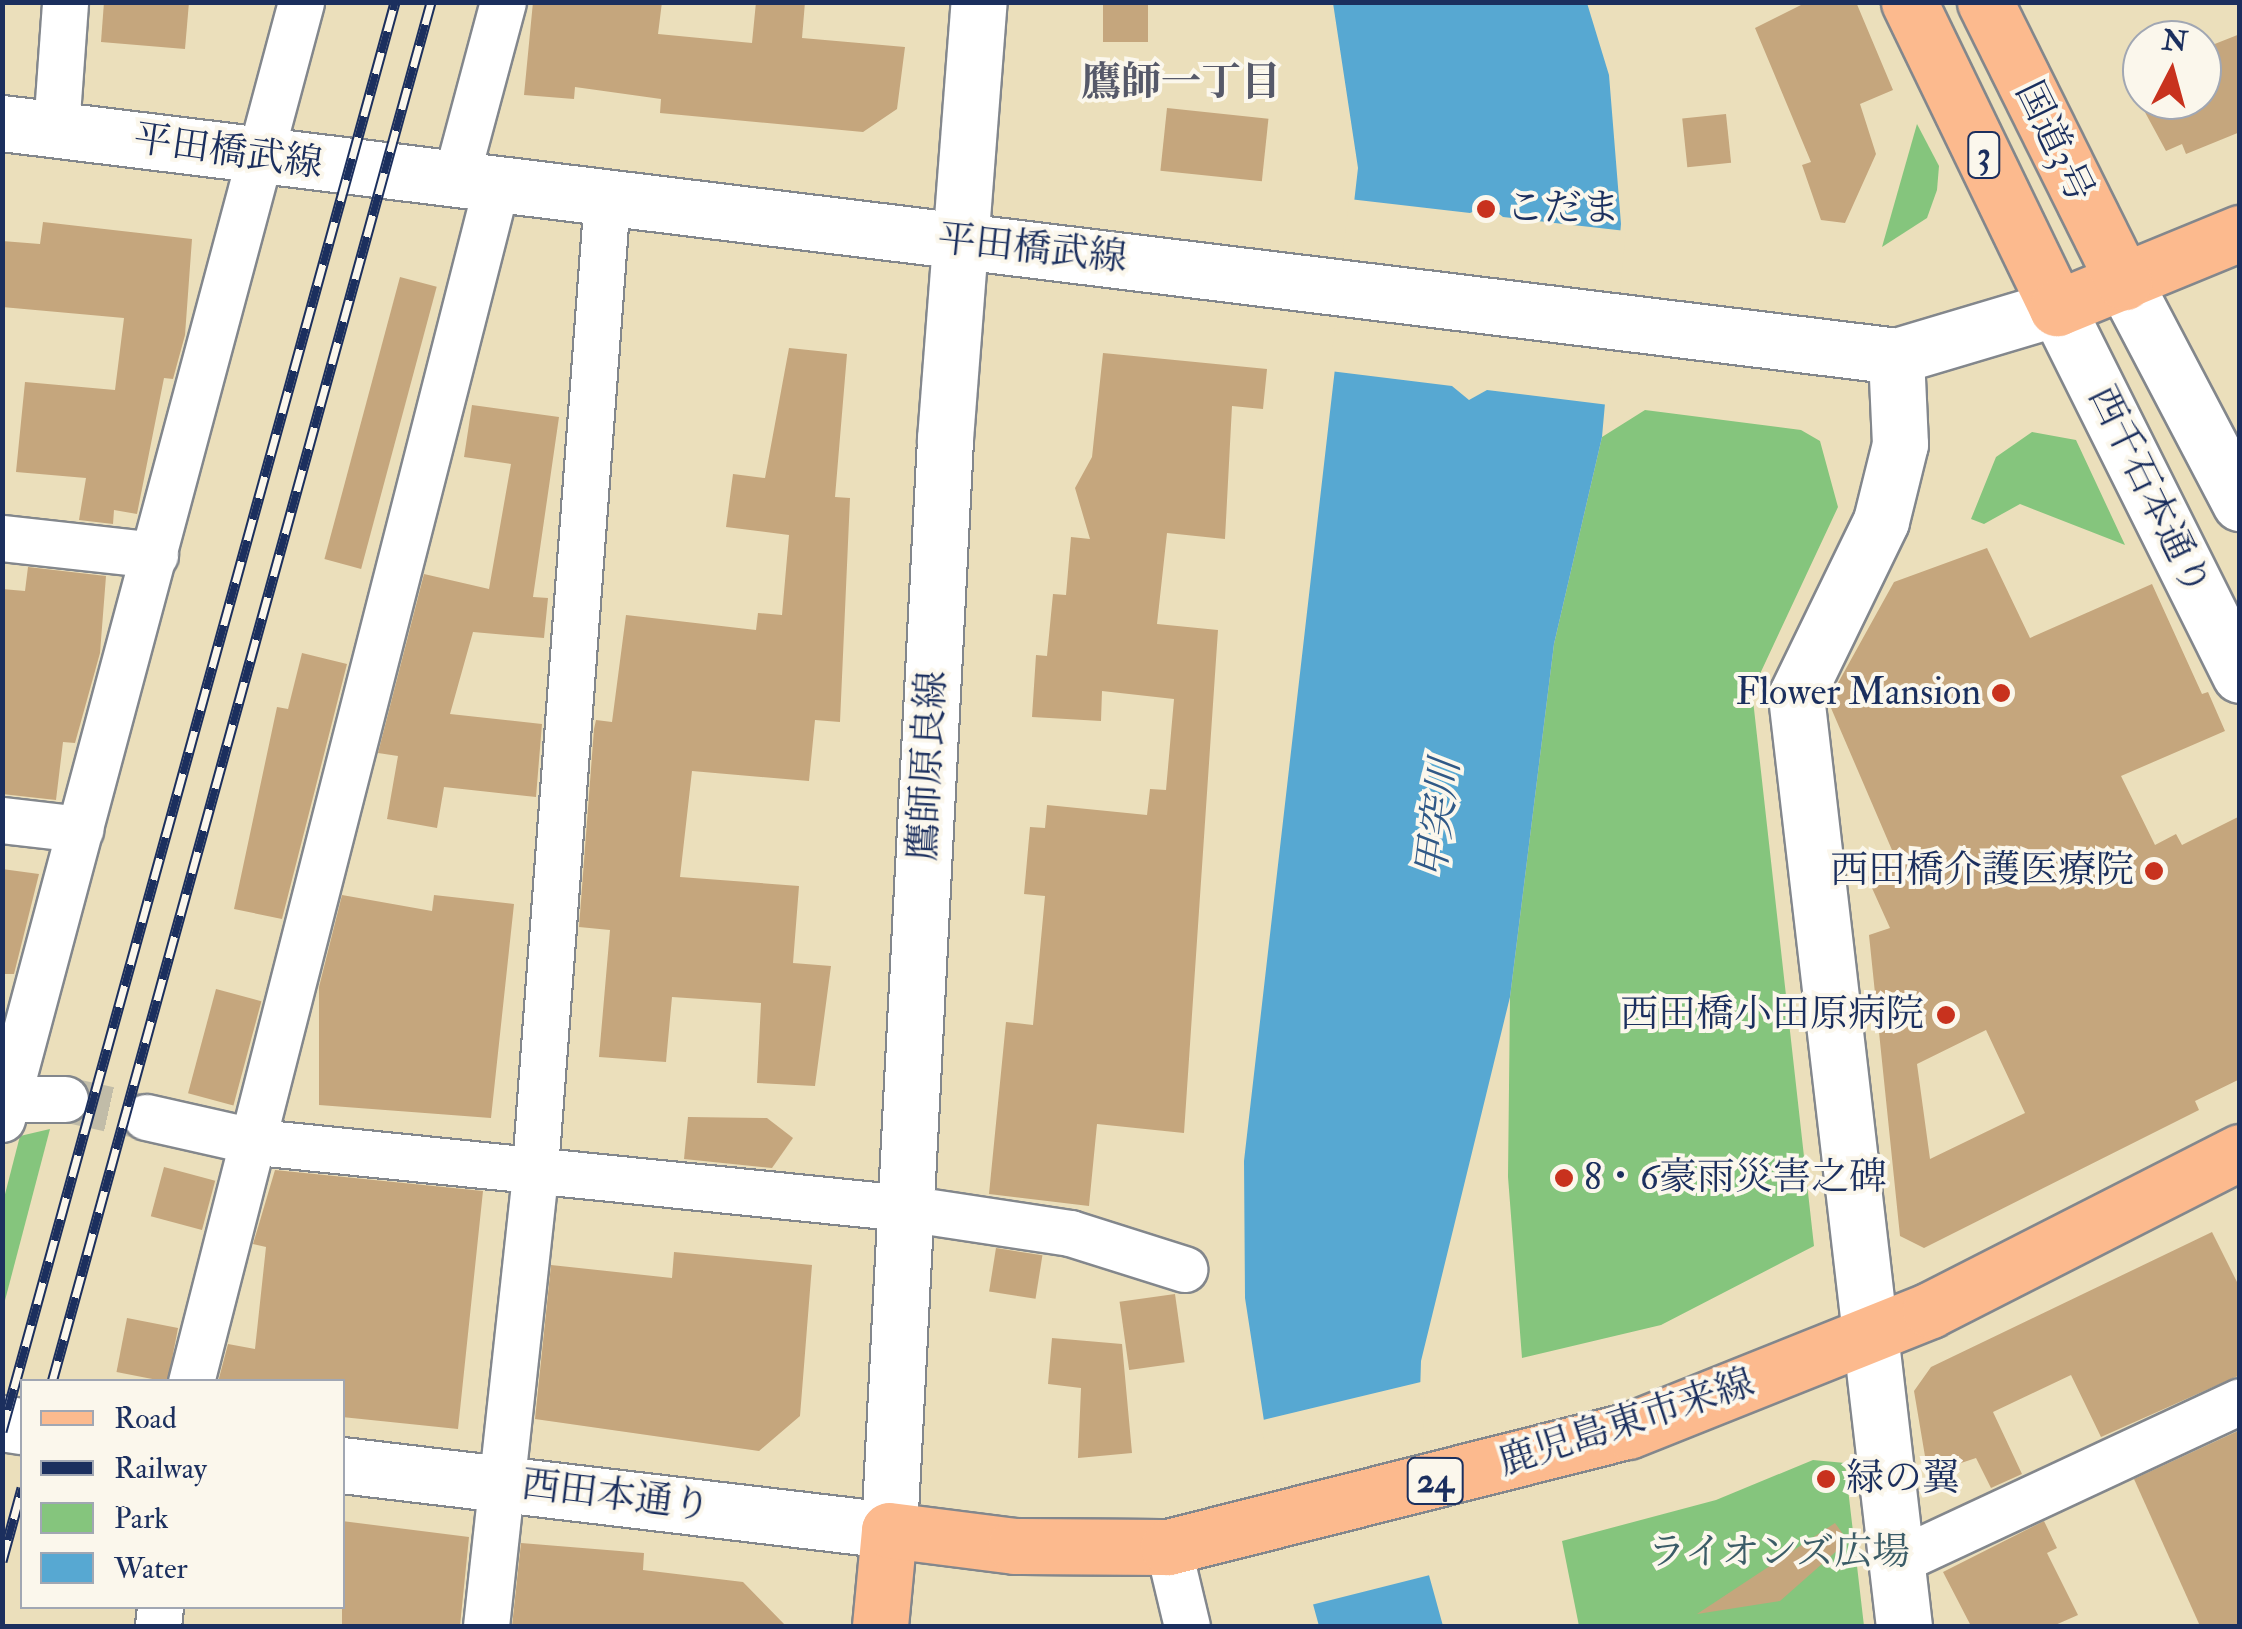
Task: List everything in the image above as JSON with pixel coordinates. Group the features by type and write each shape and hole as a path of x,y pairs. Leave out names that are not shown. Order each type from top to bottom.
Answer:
{"main road":[{"name":"国道3号","path":"1910,2 2056,308"},
{"name":"国道3号","path":"1985,2 2124,282"},
{"path":"2056,308 2240,232"},
{"name":"鹿児島東市来線","path":"889,1530 1015,1546 1168,1547 1628,1431 1864,1337 2240,1152"},
{"path":"880,1626 889,1530"}],"street":[{"path":"56,129 65,2"},
{"path":"65,1099 4,1106 266,158 302,2"},
{"path":"192,1379 257,1142 476,184 502,2"},
{"name":"鷹師原良線","path":"889,1530 958,241 979,2"},
{"name":"平田橋武線","path":"2,123 476,184 1293,278 1896,356 2056,308"},
{"path":"486,1626 506,1483 607,198"},
{"name":"西千石本通り","path":"2124,282 2240,503"},
{"name":"西千石本通り","path":"2056,308 2240,674"},
{"path":"1896,356 1900,444 1881,521 1796,696 1864,1337 1904,1626"},
{"path":"2,538 155,556"},
{"path":"2,820 80,829"},
{"path":"146,1117 257,1142 905,1208 1070,1232 1184,1269"},
{"path":"1893,1563 2240,1401"},
{"name":"西田本通り","path":"345,1465 889,1530"},
{"path":"1168,1547 1188,1626"}],"green space":[{"path":"1917,124 1939,166 1937,190 1927,218 1882,247"},
{"path":"1645,410 1801,430 1820,441 1838,507 1752,691 1814,1246 1661,1325 1522,1358 1508,1177 1510,997 1554,644 1602,437"},
{"path":"2032,432 2076,440 2125,545 2020,504 1984,524 1971,519 1996,457"},
{"path":"50,1129 3,1308 3,1202 20,1136"},
{"name":"ライオンズ広場","path":"1813,1460 1845,1463 1864,1626 1579,1626 1562,1541 1716,1500"}],"water":[{"name":"甲突川","path":"1333,3 1587,3 1609,75 1621,224 1602,437 1554,644 1510,997 1421,1361 1416,1528 1443,1626 1319,1626 1266,1434 1245,1298 1244,1161 1358,168"}],"pier":[{"path":"1349,199 1470,213 1488,205 1503,217 1626,231 1609,405 1487,390 1469,400 1452,386 1330,371"},
{"path":"1425,1381 1421,1528 1434,1574 1311,1605 1259,1421"}],"building":[{"path":"104,2 189,2 185,49 101,42"},
{"path":"533,2 662,2 658,34 752,43 756,2 805,2 802,38 905,47 897,109 863,132 660,113 661,99 575,87 574,99 524,95"},
{"path":"1103,2 1148,2 1148,42 1103,42"},
{"path":"1807,2 1856,2 1893,90 1860,104 1876,154 1845,223 1821,220 1802,165 1811,162 1755,28"},
{"path":"2240,34 2240,132 2186,154 2182,144 2166,151 2149,120 2222,120 2222,41"},
{"path":"1167,108 1268,119 1262,181 1160,171"},
{"path":"1726,114 1731,163 1687,167 1682,119"},
{"path":"43,222 192,239 185,335 173,379 164,378 137,514 114,510 113,524 79,520 86,478 16,472 25,382 115,390 124,318 2,307 2,241 40,244"},
{"path":"400,277 437,287 361,569 324,559"},
{"path":"789,348 847,354 835,497 850,498 840,722 815,720 809,781 692,771 680,877 799,886 793,963 831,966 815,1086 757,1083 761,1003 672,997 666,1062 599,1057 610,930 579,927 594,729 596,720 612,722 626,615 756,630 758,613 782,615 789,535 726,527 733,474 765,478"},
{"path":"1103,353 1267,369 1263,409 1232,406 1225,539 1167,533 1157,624 1218,630 1184,1133 1097,1124 1089,1206 989,1194 1006,1022 1033,1025 1045,896 1024,894 1030,827 1045,828 1047,805 1147,815 1150,789 1166,790 1174,699 1102,691 1101,721 1032,717 1036,655 1047,656 1053,594 1066,595 1071,537 1090,539 1075,488 1092,457"},
{"path":"472,405 559,417 533,597 548,598 544,638 473,632 450,714 542,724 536,797 444,787 437,828 387,819 398,756 378,753 424,574 489,589 511,464 464,457"},
{"path":"1987,548 2030,638 2152,584 2202,694 2208,692 2225,731 2121,776 2155,845 2176,834 2182,845 2240,816 2240,1079 2195,1101 2199,1110 1924,1248 1900,1236 1869,935 1890,928 1867,877 1898,864 1828,701 1894,582","holes":["1986,1030 2025,1113 1930,1159 1917,1064"]},
{"path":"28,567 106,576 100,653 75,743 63,742 56,800 2,794 2,589 25,591"},
{"path":"302,653 347,664 282,919 234,909 277,707 288,709"},
{"path":"2,869 39,874 14,974 2,974"},
{"path":"342,895 432,911 434,895 514,904 491,1118 319,1105 319,987"},
{"path":"216,989 261,1001 233,1105 188,1093"},
{"path":"688,1117 767,1118 793,1138 772,1168 684,1159"},
{"path":"164,1167 215,1181 202,1230 151,1216"},
{"path":"275,1170 483,1191 458,1429 345,1417 345,1379 219,1379 228,1344 255,1349 266,1247 253,1244"},
{"path":"2212,1232 2240,1288 2240,1375 2101,1437 2071,1375 1993,1412 2022,1474 1991,1488 1976,1458 1928,1474 1914,1391 1931,1367"},
{"path":"996,1248 1042,1255 1036,1299 989,1291"},
{"path":"674,1252 812,1265 800,1416 759,1451 535,1419 551,1265 672,1278"},
{"path":"1175,1294 1185,1362 1129,1370 1120,1302"},
{"path":"127,1318 178,1328 168,1379 117,1372"},
{"path":"1052,1338 1122,1344 1132,1453 1078,1458 1081,1388 1048,1384"},
{"path":"2240,1430 2240,1626 2200,1626 2134,1479"},
{"path":"345,1521 469,1537 460,1626 342,1626"},
{"path":"2044,1521 2057,1548 2047,1553 2078,1615 2053,1626 1971,1626 1943,1572"},
{"path":"1835,1523 1848,1541 1780,1601 1697,1614"},
{"path":"521,1543 644,1553 643,1570 743,1582 786,1626 512,1626"}],"tunnel":[{"path":"65,1099 146,1117"}],"railway":[{"path":"2,1431 395,2"},
{"path":"53,1379 431,2"},
{"path":"2,1561 20,1495"}],"place":[{"name":"こだま","path":"1486,209"},
{"name":"Flower Mansion","path":"2001,693"},
{"name":"西田橋介護医療院","path":"2154,871"},
{"name":"西田橋小田原病院","path":"1946,1015"},
{"name":"8・6豪雨災害之碑","path":"1564,1178"},
{"name":"緑の翼","path":"1826,1479"}],"district":[{"name":"鷹師一丁目","path":"1181,83"}]}
